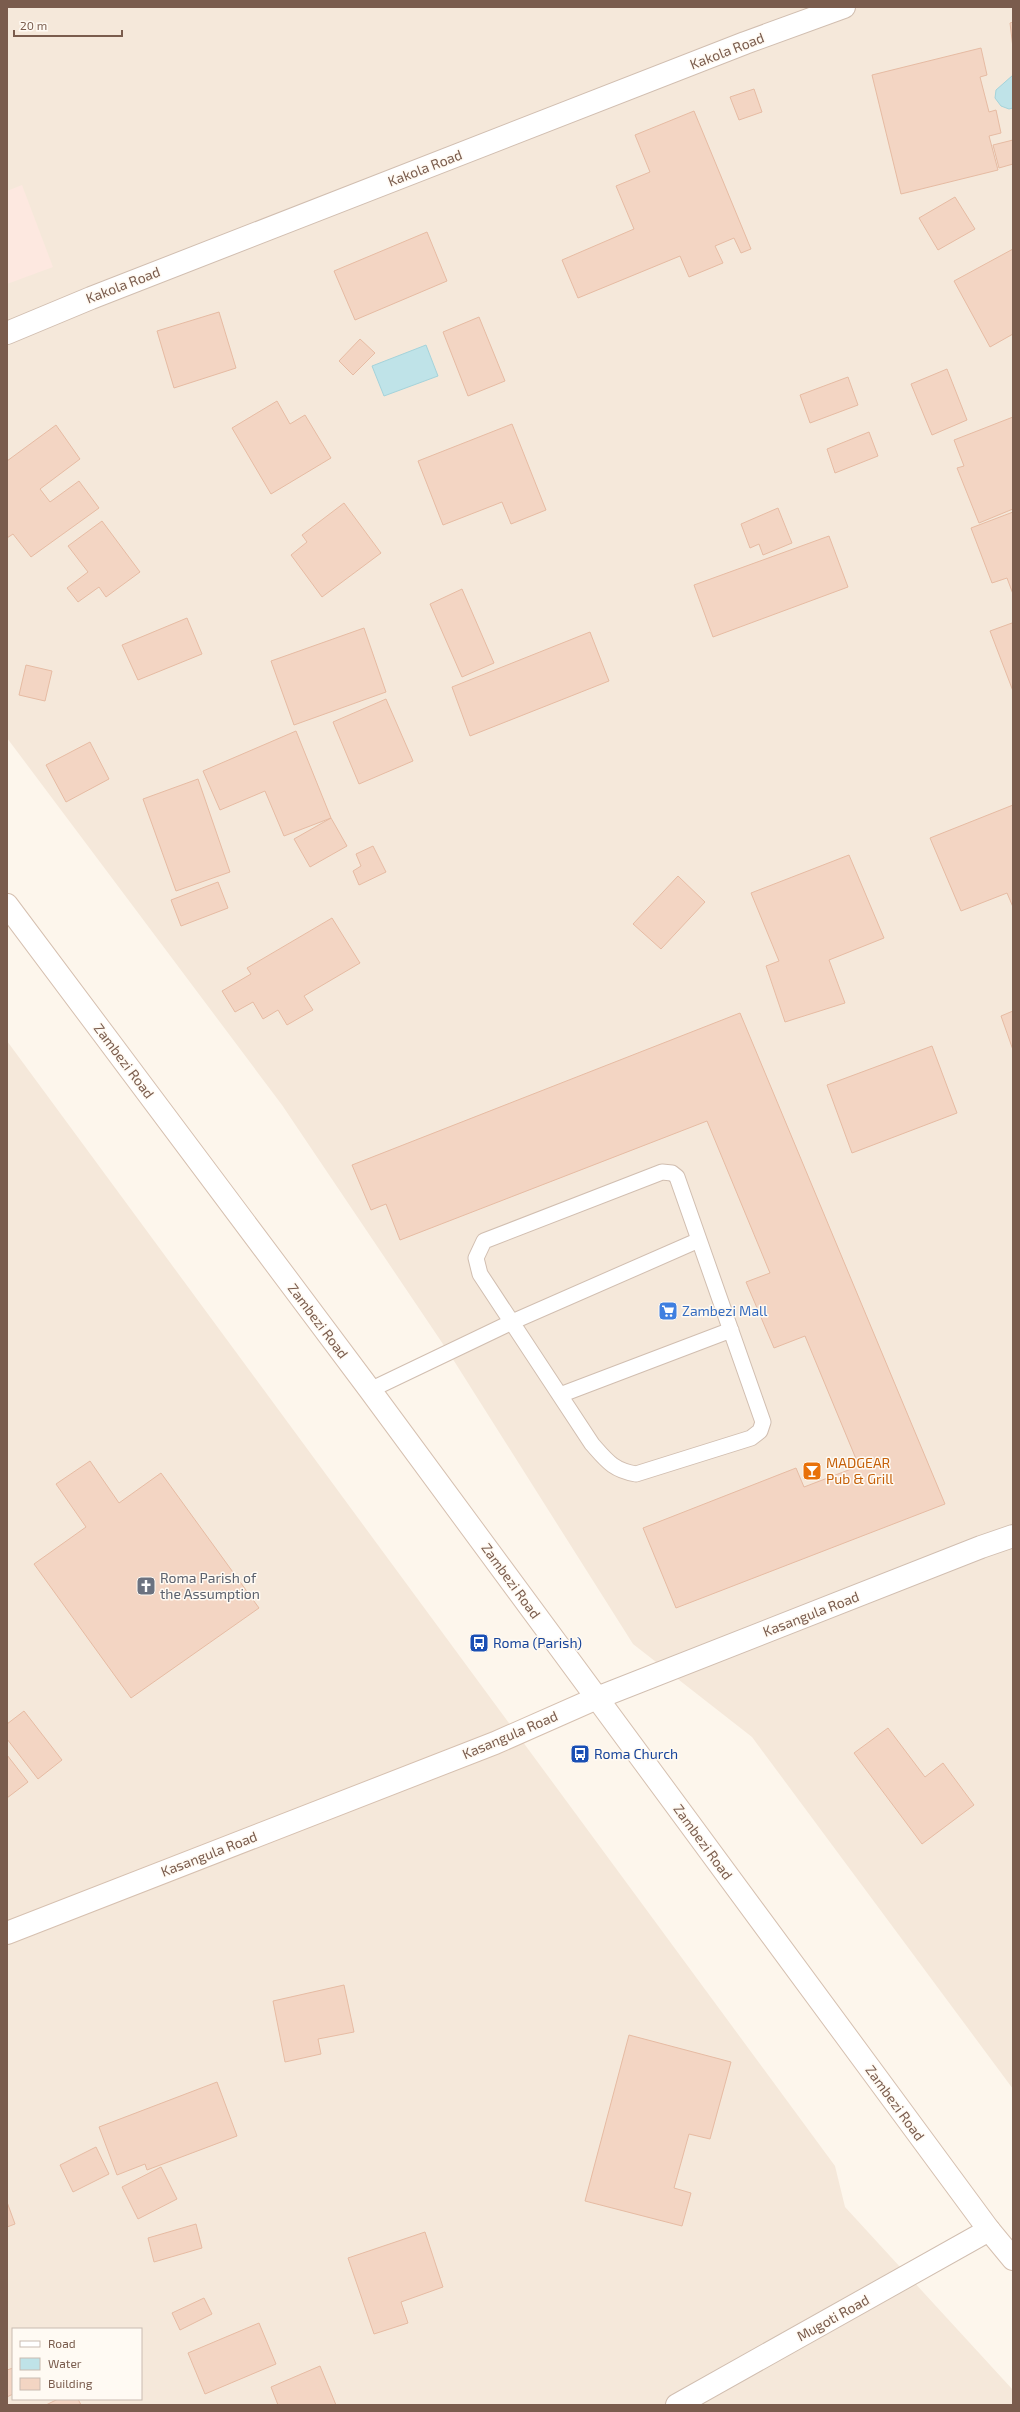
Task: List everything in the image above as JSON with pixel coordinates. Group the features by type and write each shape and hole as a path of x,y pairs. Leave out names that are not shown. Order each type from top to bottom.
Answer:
{"main road":[{"name":"Kakola Road","path":"7,333 120,286 844,7"},
{"name":"Zambezi Road","path":"7,905 370,1390 989,2230 1013,2259"},
{"name":"Kasangula Road","path":"7,1933 495,1743 597,1698 981,1547 1013,1536"},
{"name":"Mugoti Road","path":"677,2405 989,2230"}],"lane":[{"path":"662,1172 672,1173 677,1177 763,1422 760,1431 751,1438 636,1474 611,1466 592,1444 512,1322 480,1274 476,1258 484,1241 662,1172"},
{"path":"370,1390 512,1322 699,1240"},
{"path":"560,1395 731,1330"}],"shaded area":[{"path":"7,7 1013,7 1013,2089 752,1737 633,1644 449,1353 282,1105 7,738"},
{"path":"22,185 53,267 7,284 7,191"},
{"path":"7,1041 835,2166 845,2207 1013,2390 1013,2405 7,2405"}],"water":[{"path":"1013,75 1013,108 1009,109 1001,106 995,98 996,90"},
{"path":"426,345 438,376 384,396 372,366"}],"building":[{"path":"1013,22 1013,48 1010,23"},
{"path":"981,48 987,75 980,77 989,112 996,110 1001,133 989,136 998,170 901,194 872,75"},
{"path":"754,89 762,112 739,120 730,97"},
{"path":"694,111 751,249 741,253 734,238 715,246 723,263 689,277 680,256 578,298 562,260 634,229 616,186 650,172 635,135"},
{"path":"1013,140 1013,164 999,168 993,145"},
{"path":"955,197 975,229 938,250 919,218"},
{"path":"427,232 447,281 355,320 334,271"},
{"path":"1013,249 1013,334 990,347 954,281"},
{"path":"219,312 236,368 174,388 157,331"},
{"path":"479,317 505,381 468,396 443,332"},
{"path":"360,339 375,353 353,375 339,361"},
{"path":"947,369 967,420 932,435 911,384"},
{"path":"848,377 858,405 810,423 800,395"},
{"path":"277,401 290,424 305,415 331,458 271,494 232,428"},
{"path":"1013,417 1013,509 979,523 957,468 964,466 954,440"},
{"path":"512,424 546,510 511,524 502,502 443,525 418,461"},
{"path":"56,425 80,459 40,489 50,502 79,481 99,508 31,557 13,534 7,538 7,461"},
{"path":"869,432 878,456 835,473 827,449"},
{"path":"344,503 381,553 322,597 291,555 307,542 302,535"},
{"path":"778,508 792,543 763,555 759,544 750,548 741,524"},
{"path":"1013,512 1013,594 1007,578 992,583 971,528"},
{"path":"102,521 140,572 106,597 99,587 78,602 67,588 88,572 68,546"},
{"path":"829,536 848,587 713,637 694,585"},
{"path":"462,589 494,663 462,677 430,604"},
{"path":"187,618 202,654 138,680 122,645"},
{"path":"1013,623 1013,691 990,631"},
{"path":"364,628 386,692 294,725 271,661"},
{"path":"590,632 609,681 470,736 452,687"},
{"path":"26,665 52,671 45,701 19,695"},
{"path":"386,699 413,761 359,784 333,722"},
{"path":"296,731 331,818 284,836 265,791 220,810 203,771"},
{"path":"90,742 109,779 66,802 46,765"},
{"path":"198,779 230,872 176,891 143,799"},
{"path":"1013,805 1013,907 1007,893 961,911 930,838"},
{"path":"331,818 347,846 310,867 294,839"},
{"path":"373,846 386,872 359,885 353,871 361,866 356,854"},
{"path":"849,855 884,938 829,960 845,1003 785,1022 766,966 779,961 751,893"},
{"path":"678,876 705,902 661,949 633,924"},
{"path":"218,882 228,908 181,926 171,900"},
{"path":"332,918 360,963 304,996 313,1010 287,1025 278,1010 263,1019 253,1002 235,1012 222,991 251,974 247,968"},
{"path":"1013,1011 1013,1050 1001,1016"},
{"path":"740,1013 945,1504 676,1608 643,1528 796,1468 804,1487 859,1466 805,1336 774,1348 746,1282 770,1273 707,1121 400,1240 386,1204 371,1210 352,1165"},
{"path":"932,1046 957,1113 852,1153 827,1085"},
{"name":"Roma Parish of the Assumption","path":"90,1461 119,1503 161,1473 259,1608 131,1698 34,1564 86,1527 56,1484"},
{"path":"24,1711 62,1760 38,1779 7,1739 7,1724"},
{"path":"888,1728 925,1777 943,1763 974,1805 922,1844 854,1753"},
{"path":"7,1755 28,1782 7,1798"},
{"path":"344,1985 354,2032 318,2039 321,2054 285,2062 273,2001"},
{"path":"629,2035 731,2062 710,2139 689,2134 674,2188 691,2193 682,2226 585,2201"},
{"path":"217,2082 237,2136 147,2170 145,2164 117,2175 99,2127"},
{"path":"96,2147 109,2174 73,2192 60,2165"},
{"path":"161,2167 177,2199 138,2219 122,2187"},
{"path":"7,2202 15,2224 7,2227"},
{"path":"196,2224 202,2248 154,2262 148,2238"},
{"path":"425,2232 443,2287 401,2302 408,2323 374,2334 348,2258"},
{"path":"204,2298 212,2314 180,2330 172,2313"},
{"path":"259,2323 276,2364 205,2394 188,2353"},
{"path":"320,2366 336,2405 278,2405 271,2387"},
{"path":"12,2368 12,2394 7,2397 7,2370"},
{"path":"56,2400 78,2400 81,2405 46,2405"}],"place":[{"name":"Zambezi Mall","path":"668,1311"},
{"name":"MADGEAR Pub & Grill","path":"812,1471"},
{"name":"Roma Parish of the Assumption","path":"146,1586"},
{"name":"Roma (Parish)","path":"479,1643"},
{"name":"Roma Church","path":"580,1754"}]}
